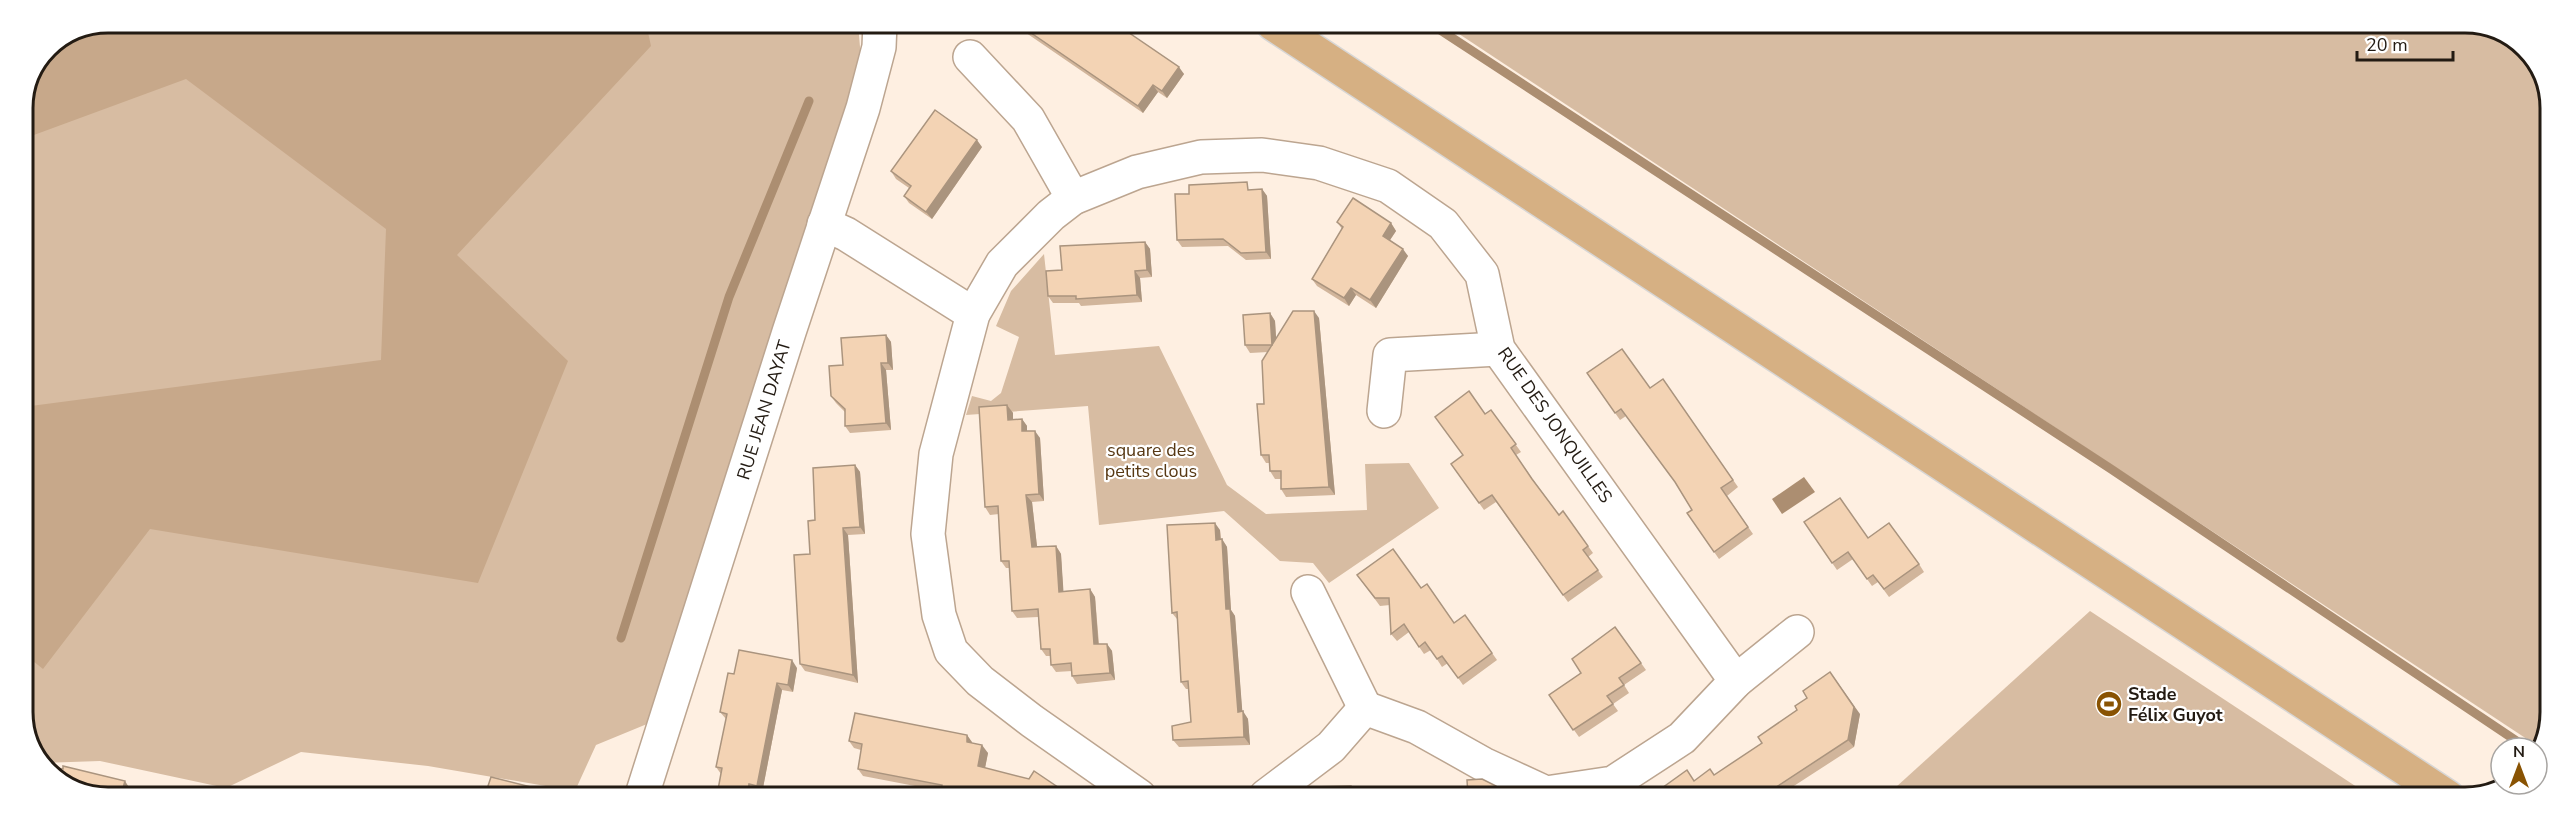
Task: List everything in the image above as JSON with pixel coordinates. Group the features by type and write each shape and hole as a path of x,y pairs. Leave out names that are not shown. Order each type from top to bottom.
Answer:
{"main road":[{"path":"1287,33 2433,787"}],"street":[{"name":"RUE JEAN DAYAT","path":"645,787 872,76 879,47 880,33"},
{"path":"970,57 1029,119 1073,198"},
{"name":"RUE DES JONQUILLES","path":"1125,787 980,681 951,651 939,615 928,534 936,454 973,314 1002,264 1051,215 1073,198 1137,172 1201,157 1262,155 1319,163 1388,186 1443,224 1482,274 1498,349 1736,681"},
{"path":"824,224 846,234 973,314"},
{"path":"1384,411 1390,355 1498,349"},
{"path":"1308,592 1365,708 1417,727 1483,764 1533,787"},
{"path":"1586,787 1612,783 1682,738 1736,681 1797,632"},
{"path":"1278,787 1331,747 1365,708"}],"green space":[{"path":"108,33 859,33 861,59 647,724 596,745 577,787 551,787 428,766 301,752 228,787 100,761 54,763 43,749 33,717 33,108 34,94 39,80 55,55 80,39 94,34"},
{"path":"1458,33 2465,33 2484,36 2506,46 2524,62 2530,71 2536,84 2540,103 2540,712 2535,736 2522,736"},
{"name":"square des petits clous","path":"1044,254 1055,355 1159,346 1227,485 1266,514 1367,510 1365,464 1409,463 1439,508 1329,583 1313,563 1280,561 1224,511 1099,525 1088,406 966,415 972,396 991,401 1001,393 1019,337 996,326 1011,291"},
{"name":"Stade Félix Guyot","path":"2090,611 2357,787 1896,787"}],"shaded area":[{"path":"648,33 651,46 457,255 568,361 478,583 150,529 43,669 33,661 33,406 381,360 386,229 186,79 33,135 34,94 46,67 55,55 67,46 94,34"},
{"path":"1804,477 1815,492 1782,514 1772,499"}],"building":[{"path":"1031,33 1129,33 1179,67 1162,91 1153,85 1138,106"},
{"path":"935,110 977,140 926,212 904,196 911,186 891,171"},
{"path":"1247,182 1248,190 1262,189 1266,252 1241,253 1223,239 1177,240 1175,194 1189,194 1189,185"},
{"path":"1353,198 1391,223 1383,236 1403,249 1370,300 1351,288 1344,298 1312,279 1343,227 1337,222"},
{"path":"1145,242 1147,270 1135,271 1137,295 1076,299 1076,296 1048,296 1046,271 1062,270 1060,246"},
{"path":"1293,311 1314,311 1329,487 1281,489 1281,471 1270,471 1269,455 1261,455 1257,404 1264,404 1262,361"},
{"path":"1270,313 1272,345 1245,345 1243,315"},
{"path":"886,335 888,363 881,363 886,423 845,426 845,409 831,396 829,366 843,365 841,338"},
{"path":"1622,349 1650,388 1663,379 1733,480 1721,488 1748,527 1714,552 1687,513 1692,510 1675,482 1621,409 1615,413 1587,373"},
{"path":"1469,391 1485,414 1491,410 1516,444 1511,448 1532,479 1559,515 1563,511 1588,546 1583,550 1598,570 1563,595 1492,495 1479,503 1451,464 1463,455 1435,417"},
{"path":"1007,405 1008,420 1022,419 1022,431 1035,431 1039,494 1026,495 1032,547 1056,546 1059,592 1090,589 1094,644 1107,644 1110,673 1072,676 1071,663 1051,665 1050,649 1041,649 1038,609 1012,611 1009,561 1001,561 998,506 985,507 979,407"},
{"path":"855,465 860,527 843,528 853,675 800,664 794,555 810,554 808,521 815,520 813,468"},
{"path":"1840,498 1868,538 1889,523 1919,564 1884,589 1873,575 1867,579 1848,552 1832,563 1804,522"},
{"path":"1215,523 1216,540 1222,539 1226,609 1230,609 1238,712 1243,711 1244,737 1173,740 1172,726 1191,722 1188,681 1181,682 1177,612 1172,613 1167,525"},
{"path":"1393,549 1421,588 1427,584 1454,623 1465,615 1492,653 1458,678 1442,656 1437,659 1425,642 1419,647 1404,624 1391,634 1389,598 1375,598 1357,575"},
{"path":"1615,627 1641,663 1619,678 1624,685 1607,696 1613,704 1573,730 1549,695 1581,673 1572,659"},
{"path":"739,650 792,660 788,685 777,683 757,786 749,784 748,787 718,787 722,768 716,767 727,714 720,712 728,673 734,674"},
{"path":"1830,672 1854,707 1848,740 1776,787 1663,787 1687,770 1694,781 1710,769 1714,775 1762,743 1758,737 1797,710 1795,706 1807,698 1803,691"},
{"path":"855,713 967,735 967,742 982,745 978,766 1029,779 1034,771 1058,787 942,787 942,785 858,769 862,744 849,741"},
{"path":"63,766 125,781 123,787 99,786 80,781 60,768 63,769"},
{"path":"491,777 531,787 488,787"},
{"path":"1482,779 1496,787 1467,787 1467,780"}],"waterway":[{"path":"1445,33 2111,469 2509,736"},
{"path":"621,638 729,297 809,101"}],"place":[{"name":"Stade Félix Guyot","path":"2109,704"}]}
